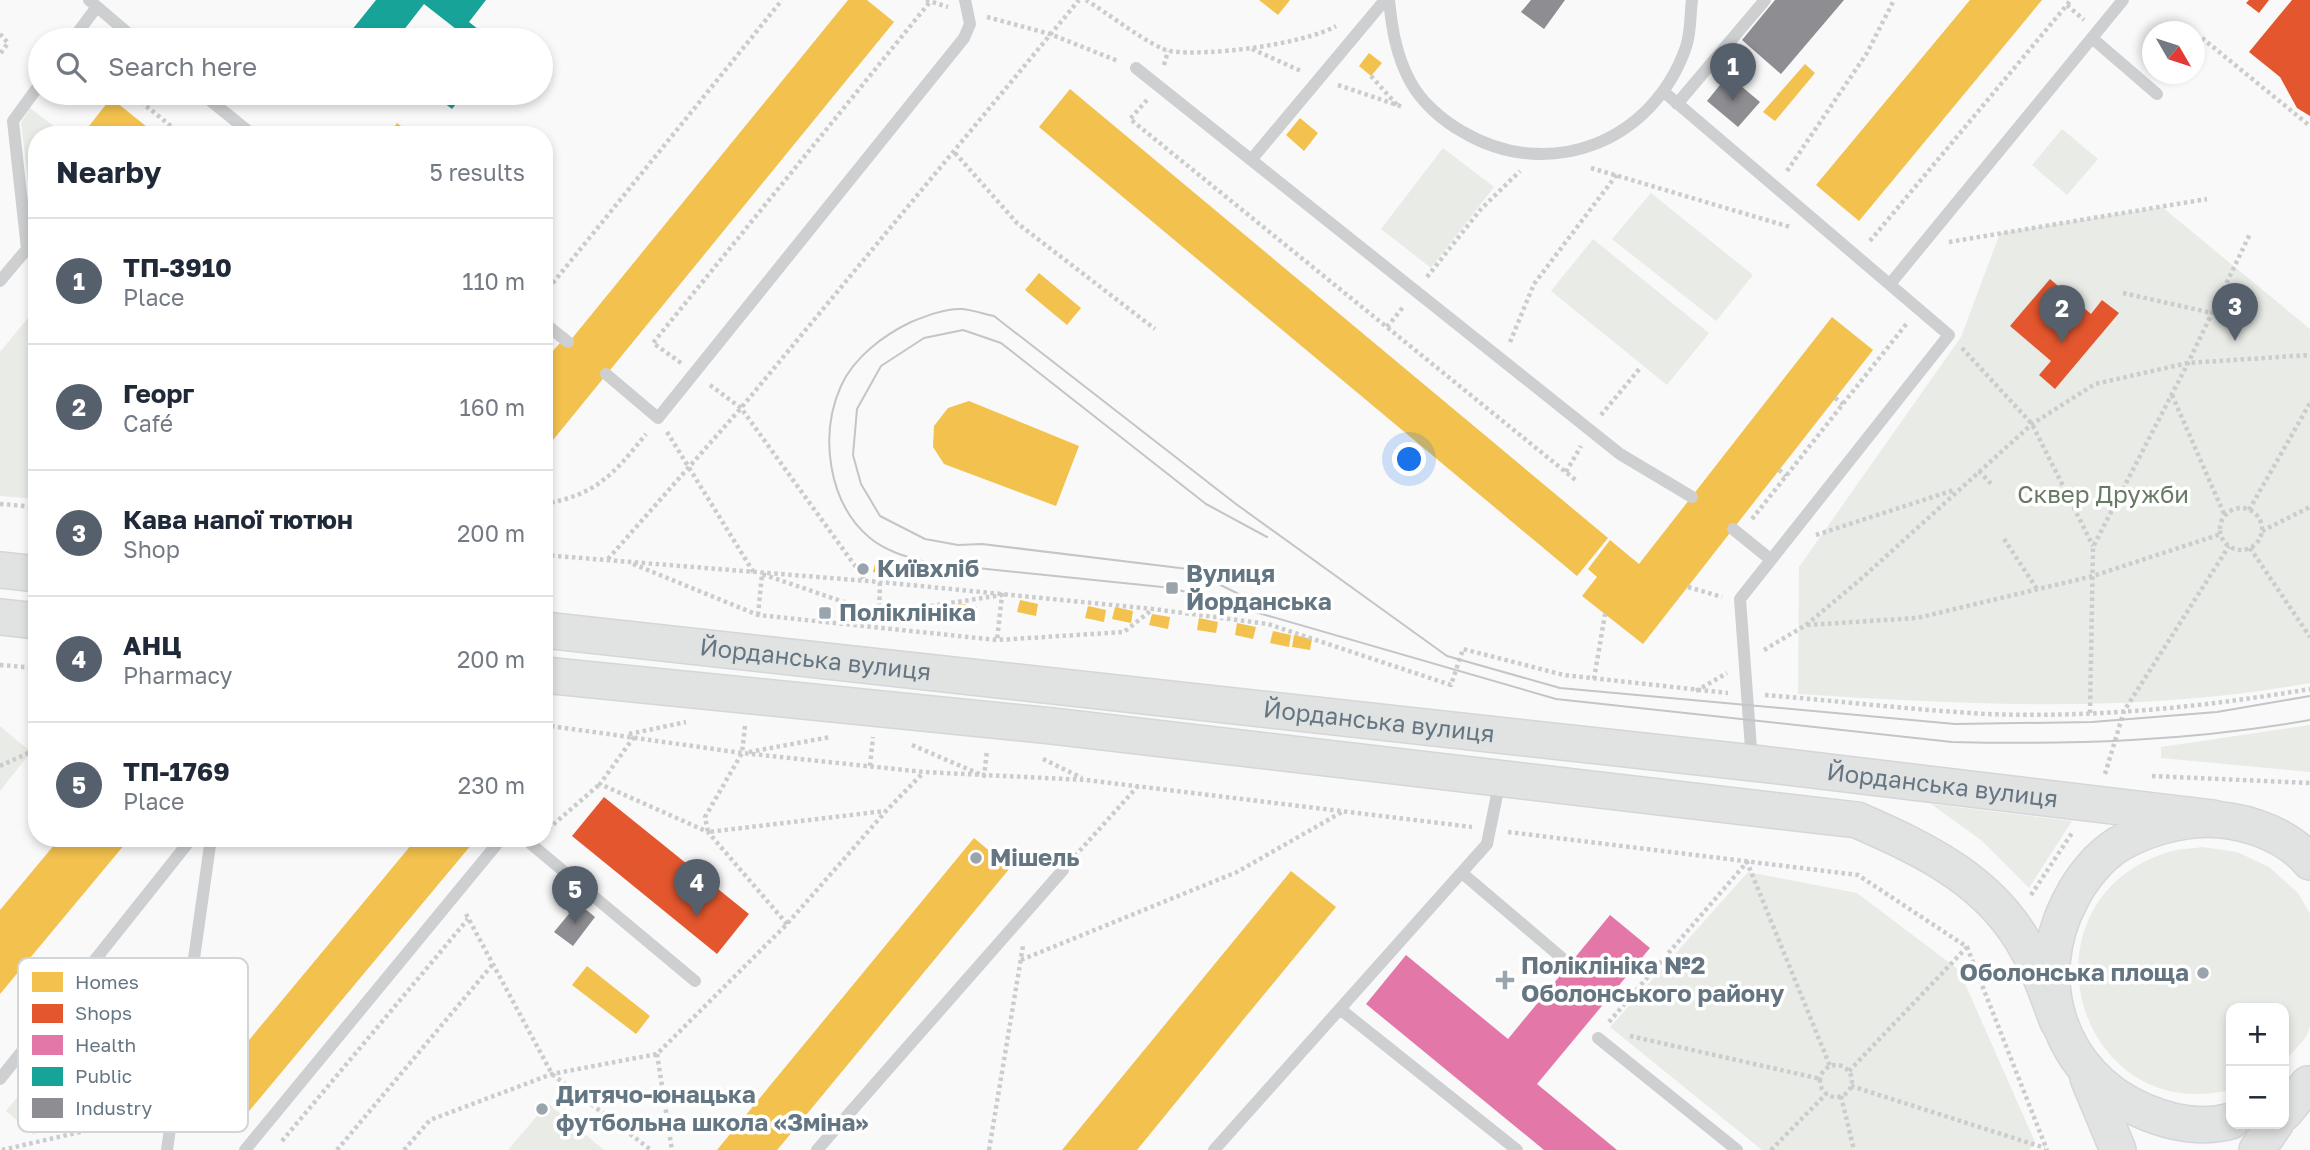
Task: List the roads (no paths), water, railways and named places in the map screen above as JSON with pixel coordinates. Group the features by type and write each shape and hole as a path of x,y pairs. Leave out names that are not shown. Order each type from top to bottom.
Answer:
{"main road":[{"path":"0,570 28,573"},
{"path":"0,617 28,620"},
{"name":"Йорданська вулиця","path":"553,631 1753,763 2213,818"},
{"name":"Йорданська вулиця","path":"553,676 1052,726 1857,820 1919,846 1972,880 2006,916 2029,951 2058,1022"},
{"path":"2118,1150 2084,1068 2058,1022 2050,973 2058,923 2081,879 2118,845 2163,824 2213,818 2265,831 2310,827"},
{"path":"2265,831 2310,862"},
{"path":"2084,1068 2121,1102 2167,1121 2217,1125 2226,1122"},
{"path":"2289,1106 2301,1089"},
{"path":"2257,1150 2272,1129"}],"lane":[{"path":"606,374 658,418 964,38 970,23 965,0"},
{"path":"1251,160 1387,0"},
{"path":"1387,0 1393,41 1411,83 1444,121 1486,146 1535,156 1584,149 1629,128 1664,92 1687,46 1692,0"},
{"path":"1678,104 1765,0"},
{"path":"1890,284 2123,0"},
{"path":"79,28 92,4 121,28"},
{"path":"2092,38 2157,94"},
{"path":"1136,68 1620,454 1692,497"},
{"path":"1664,92 1949,335 1740,598 1753,763"},
{"path":"0,281 27,249 13,121 28,100"},
{"path":"216,105 243,126"},
{"path":"553,330 568,342"},
{"path":"1733,528 1774,553"},
{"path":"1214,1150 1487,845 1500,779"},
{"path":"96,958 185,847"},
{"path":"194,958 210,847"},
{"path":"245,1150 495,847"},
{"path":"535,847 695,981"},
{"path":"817,1150 1063,870"},
{"path":"1462,873 1562,958"},
{"path":"1340,1009 1517,1150"},
{"path":"1600,1034 1737,1150"},
{"path":"0,1079 18,1056"},
{"path":"167,1150 169,1132"}],"tram line":[{"path":"2310,696 2217,712 2092,722 1955,724 1560,688 1447,656 1236,504 994,316 970,310 949,310 923,317 880,340 862,356 847,375 834,405 830,426 832,467 845,506 870,538 898,554 929,563 1172,588 1556,699 1952,742 2131,740 2220,733 2310,720"},
{"path":"1265,607 1188,569 982,544 958,545 925,539 880,516 861,484 853,455 857,409 881,366 924,338 963,330 1001,343 1206,504 1267,537"}],"place":[{"name":"ТП-3910","path":"1733,101"},
{"name":"Кава напої тютюн","path":"2235,341"},
{"name":"Георг","path":"2062,343"},
{"name":"Київхліб","path":"863,569"},
{"name":"Вулиця Йорданська","path":"1172,588"},
{"name":"Поліклініка","path":"825,613"},
{"name":"Мішель","path":"976,858"},
{"name":"АНЦ","path":"697,917"},
{"name":"ТП-1769","path":"575,924"},
{"name":"Оболонська площа","path":"2203,973"},
{"name":"Поліклініка №2 Оболонського району","path":"1505,980"},
{"name":"Дитячо-юнацька футбольна школа «Зміна»","path":"542,1109"}],"park label":[{"name":"Сквер Дружби","path":"2103,495"}]}
